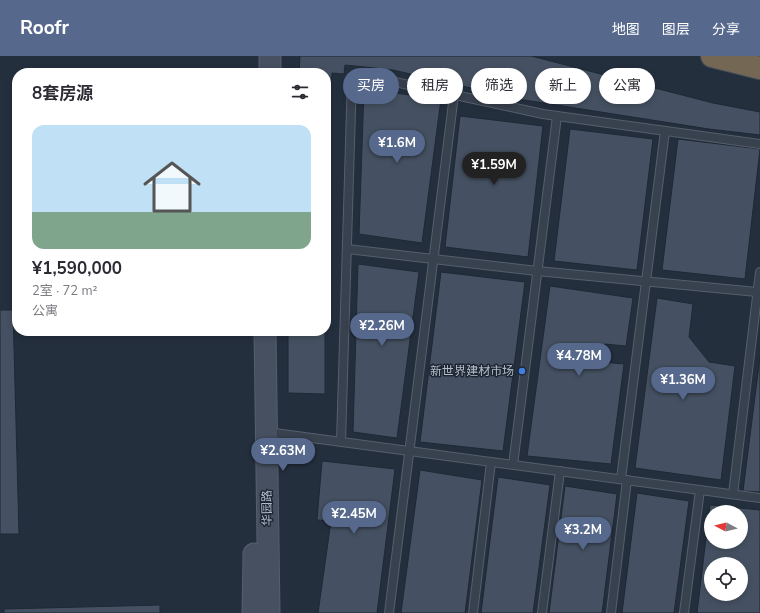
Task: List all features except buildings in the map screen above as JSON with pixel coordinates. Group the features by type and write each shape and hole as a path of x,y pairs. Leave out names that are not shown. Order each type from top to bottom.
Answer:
{"highway":[{"path":"712,56 760,68"}],"main road":[{"path":"259,56 259,68"},
{"path":"270,56 270,68"},
{"name":"华园路","path":"253,613 255,336"},
{"name":"华园路","path":"265,336 269,613"}],"lane":[{"path":"341,442 352,76 407,84"},
{"path":"463,97 557,116 760,144"},
{"path":"389,613 453,104"},
{"path":"513,465 557,116"},
{"path":"611,613 646,282 665,131"},
{"path":"347,249 537,271 758,292"},
{"path":"733,494 760,272"},
{"path":"266,432 760,498"},
{"path":"473,613 491,462"},
{"path":"542,613 560,471"},
{"path":"684,613 700,490"}],"place":[{"name":"新世界建材市场","path":"522,371"}]}
